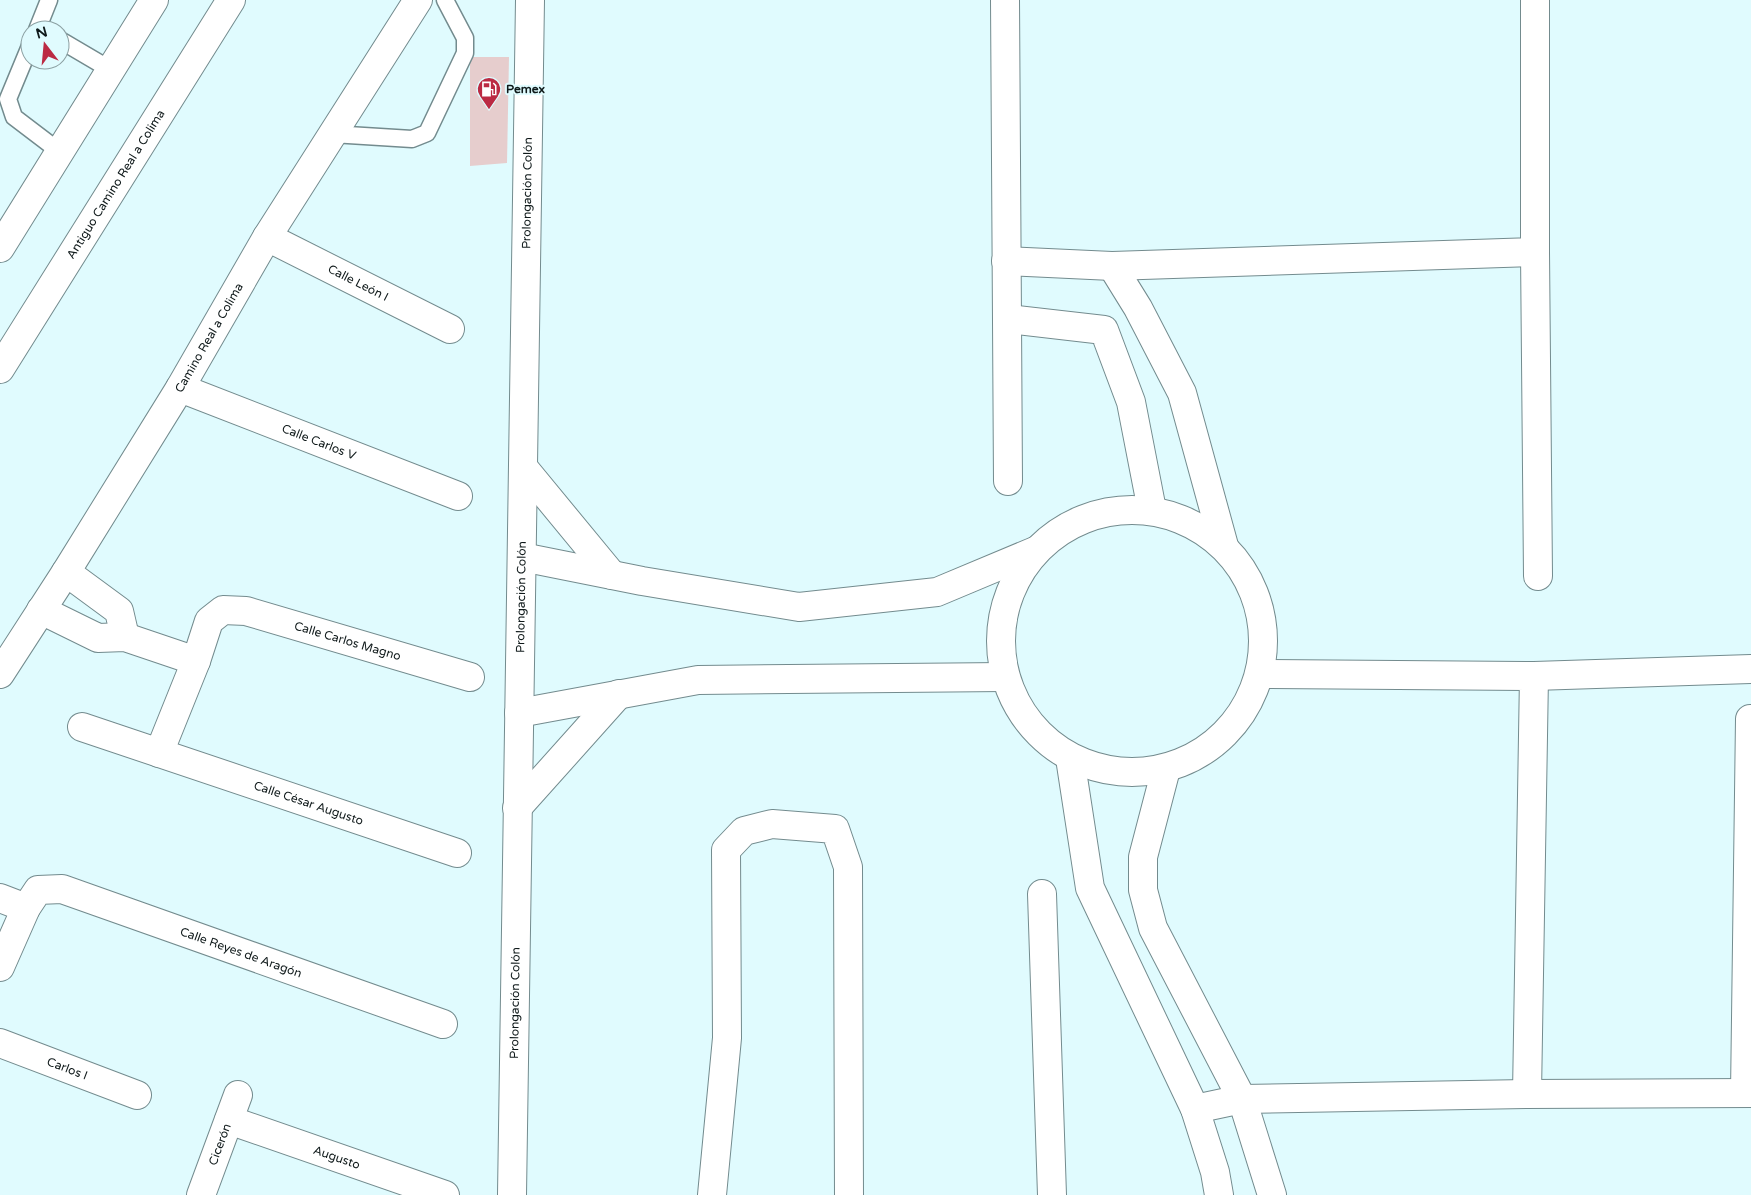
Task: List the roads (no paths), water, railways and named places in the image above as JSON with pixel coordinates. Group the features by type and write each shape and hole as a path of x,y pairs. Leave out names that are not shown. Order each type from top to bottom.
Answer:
{"street":[{"path":"0,248 154,0"},
{"name":"Antiguo Camino Real a Colima","path":"0,369 231,0"},
{"name":"Camino Real a Colima","path":"0,674 66,572 180,388 267,237 418,0"},
{"name":"Prolongación Colón","path":"512,1195 530,0"},
{"path":"1005,0 1008,481"},
{"path":"1535,0 1538,576"},
{"name":"Calle León I","path":"267,237 450,328"},
{"path":"1006,261 1112,266 1535,252"},
{"path":"1112,266 1138,308 1182,393 1224,546"},
{"path":"1008,319 1104,330 1138,308"},
{"path":"1104,330 1131,402 1152,510"},
{"name":"Calle Carlos V","path":"180,388 458,496"},
{"path":"523,467 612,575"},
{"path":"522,557 612,575 799,607 937,592 1035,551 1068,525 1109,511 1152,510 1191,522 1224,546 1246,574 1260,606 1265,640 1260,674 1247,706 1226,734 1198,755 1166,769 1134,773 1100,769 1070,758 1040,737 1018,709 1004,677 1000,632 1010,588 1035,551"},
{"path":"66,572 119,612 125,637"},
{"path":"42,610 98,638 125,637 196,660 159,753"},
{"name":"Calle Carlos Magno","path":"196,660 209,622 223,610 246,611 470,677"},
{"path":"1260,674 1534,676 1751,669"},
{"path":"1527,1094 1534,676"},
{"path":"519,713 698,680 1004,677"},
{"path":"518,808 619,694"},
{"path":"1195,1109 1242,1099 1527,1094 1748,1093 1750,719"},
{"name":"Calle César Augusto","path":"82,727 458,853"},
{"path":"1070,758 1090,888 1195,1109 1215,1172 1219,1195"},
{"path":"1166,769 1143,857 1143,890 1153,928 1242,1099 1272,1195"},
{"path":"712,1195 727,1038 726,850 744,831 772,824 835,829 848,867 849,1195"},
{"name":"Calle Reyes de Aragón","path":"0,898 32,899 62,889 443,1024"},
{"path":"1042,894 1052,1195"},
{"path":"0,966 32,899"},
{"name":"Carlos I","path":"0,1043 137,1095"},
{"name":"Cicerón","path":"201,1195 238,1094"},
{"name":"Augusto","path":"229,1120 445,1195"}],"lane":[{"path":"42,20 50,0"},
{"path":"332,134 412,139 427,133 465,54 465,38 446,0"},
{"path":"70,46 111,70"},
{"path":"20,70 8,99 14,117 60,152"}],"place":[{"name":"Pemex","path":"489,110"}]}
